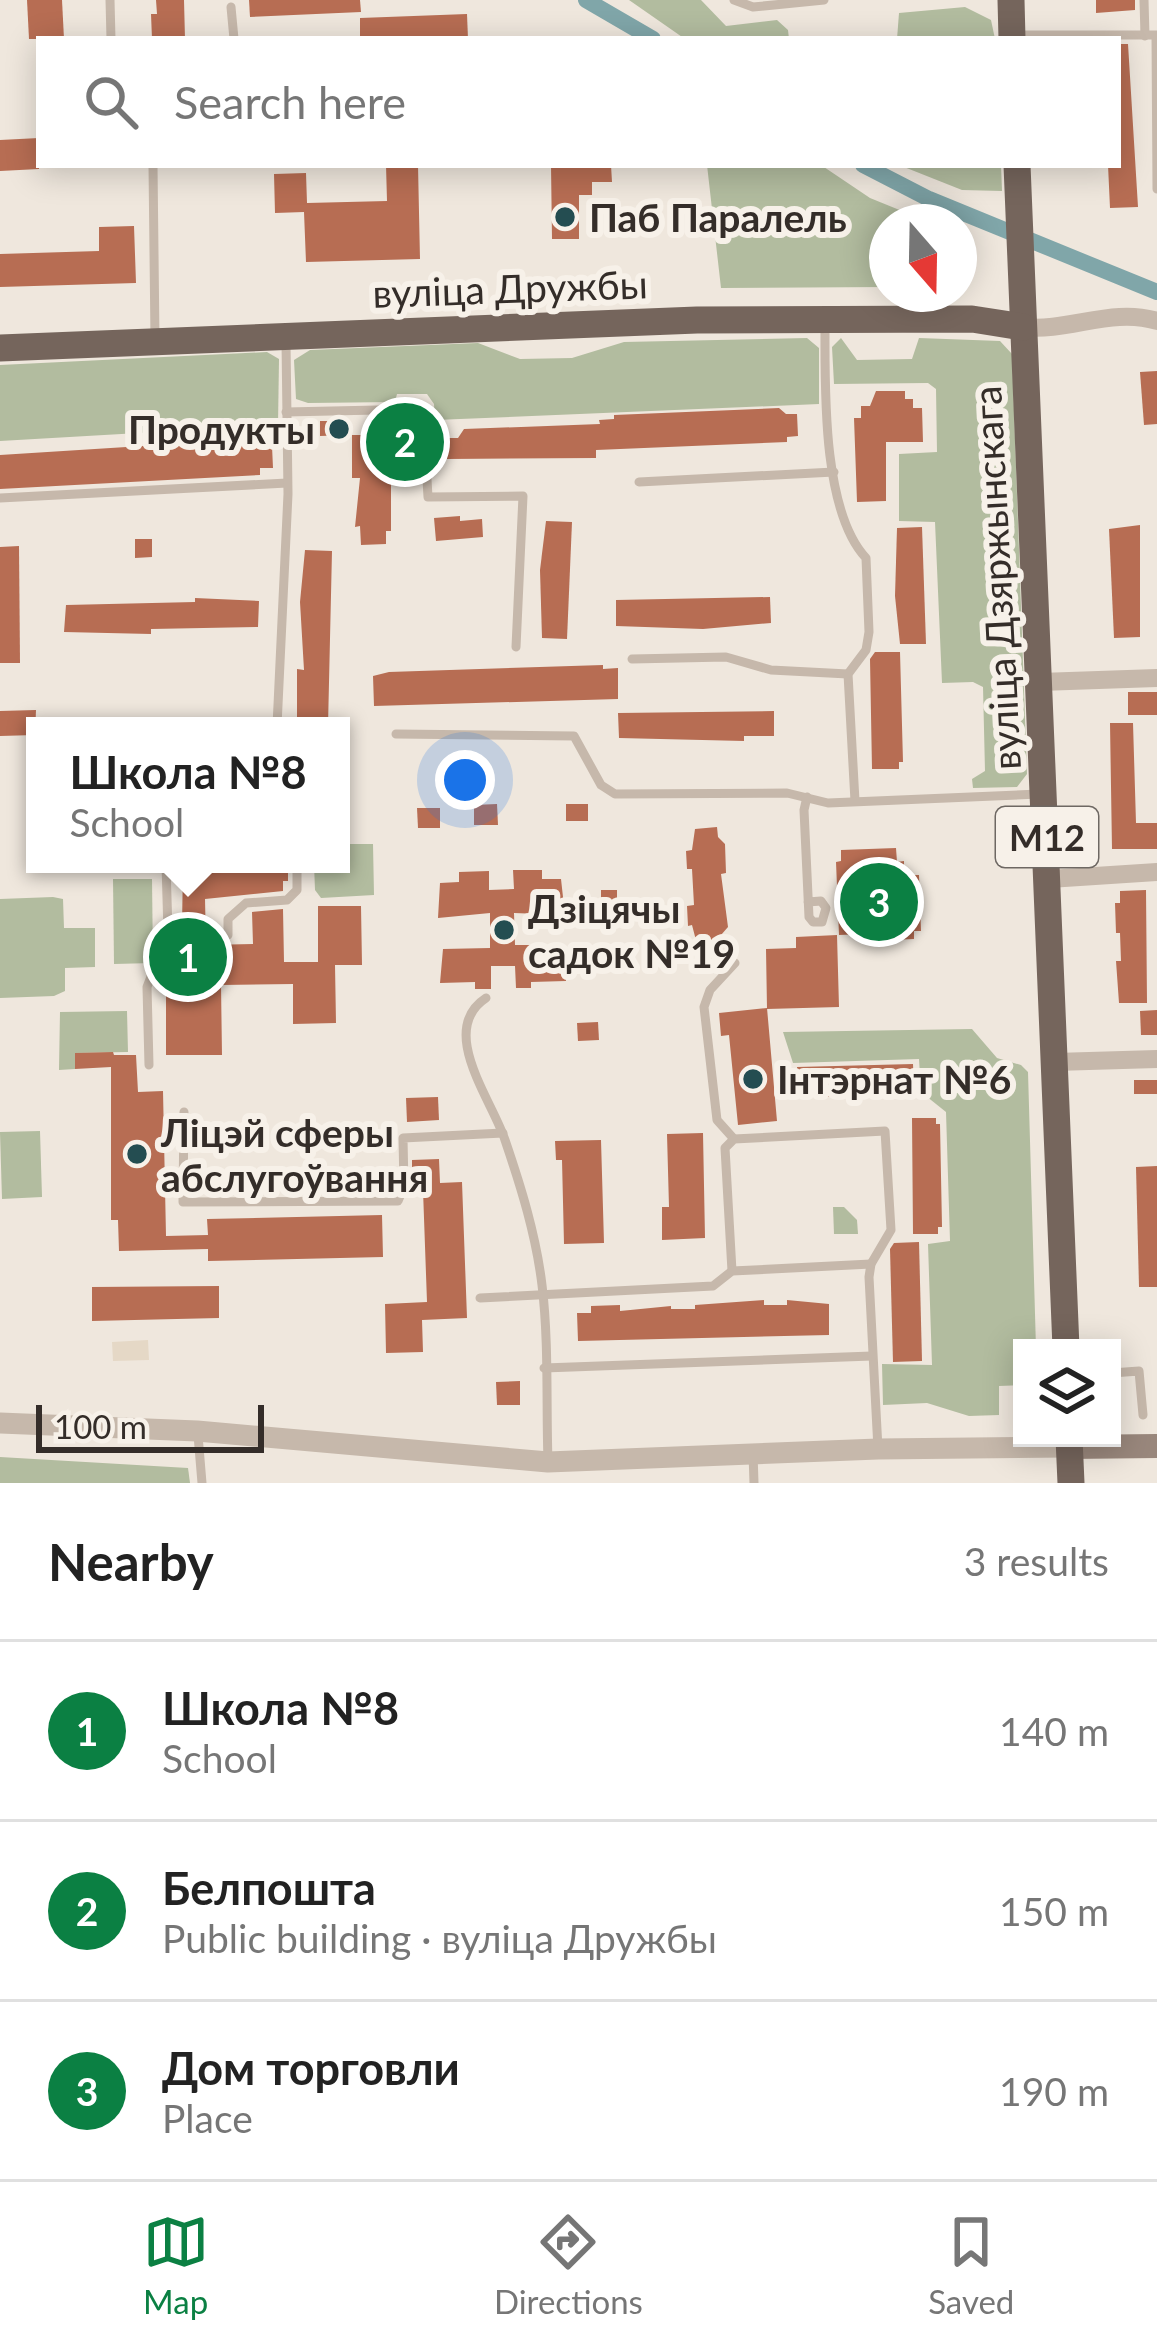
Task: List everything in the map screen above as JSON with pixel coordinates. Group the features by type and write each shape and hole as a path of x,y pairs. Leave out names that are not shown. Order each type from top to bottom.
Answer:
{"main road":[{"path":"1011,0 1012,36"},
{"name":"вуліца Дзяржынскага","path":"1017,168 1066,1339"},
{"name":"вуліца Дружбы","path":"0,348 825,320 972,319 1023,327"},
{"path":"1121,1445 1157,1446"},
{"path":"1069,1447 1071,1483"}],"street":[{"path":"1023,327 1052,329 1105,317 1157,321"},
{"path":"1040,682 1157,678"},
{"path":"1049,879 1157,872"},
{"path":"1055,1062 1157,1059"},
{"path":"0,1423 197,1430 548,1462 1013,1445"}],"lane":[{"path":"110,0 111,36"},
{"path":"740,2 824,0"},
{"path":"1144,0 1153,36 1157,189"},
{"path":"231,7 234,36"},
{"path":"1121,36 1153,36"},
{"path":"153,168 154,340"},
{"path":"825,320 825,428 848,539 866,558 869,632 866,650 848,674 855,802"},
{"path":"277,717 287,483 286,335"},
{"path":"286,412 423,409 428,497 523,496 516,646"},
{"path":"639,482 835,472"},
{"path":"0,498 287,483"},
{"path":"632,659 726,657 771,670 848,674"},
{"path":"396,734 574,736 601,785 615,794 787,793 855,802 1045,794"},
{"path":"807,797 808,902"},
{"path":"149,1065 147,987 168,932 166,873"},
{"path":"229,935 228,919 246,903 287,900 297,890 296,873"},
{"path":"734,1139 717,1120 704,1007 710,990 735,963"},
{"path":"486,998 467,1018 467,1054 525,1201 542,1292 548,1462"},
{"path":"184,1112 183,1202 398,1202 404,1187 403,1138 502,1133"},
{"path":"732,1271 725,1148 734,1139 885,1132 891,1230 871,1264 878,1449"},
{"path":"480,1298 713,1286 732,1271 871,1264"},
{"path":"544,1368 872,1356"},
{"path":"1121,1372 1139,1371 1143,1415"},
{"path":"197,1430 202,1483"},
{"path":"754,1453 754,1483"}],"green space":[{"path":"629,0 701,0 726,26 777,20 789,36 681,36"},
{"path":"965,7 991,20 994,36 897,36 899,13"},
{"path":"707,168 825,168 885,204 869,204 869,287 721,288"},
{"path":"907,168 1001,168 1002,191 962,190"},
{"path":"807,338 819,348 819,404 435,420 434,404 427,394 397,394 395,402 308,403 296,399 294,360 310,350 478,343 520,359 572,358 624,342"},
{"path":"841,338 857,360 912,359 919,338 1000,341 1012,354 1027,774 1017,787 973,788 972,779 985,771 983,687 973,682 942,683 935,522 899,521 899,454 937,452 936,389 928,383 834,384 832,347"},
{"path":"267,352 279,359 278,425 0,441 0,365"},
{"path":"350,844 373,844 374,895 321,898 315,890 314,873 350,873"},
{"path":"113,879 152,879 153,963 114,964"},
{"path":"0,899 63,899 64,928 95,928 95,967 65,968 65,991 54,996 0,998"},
{"path":"127,1011 128,1052 76,1053 75,1069 59,1070 60,1012"},
{"path":"972,1029 997,1058 1028,1072 1036,1339 1013,1339 1013,1385 999,1386 999,1415 969,1416 927,1403 883,1405 882,1364 932,1365 928,1244 950,1241 946,1112 921,1092 919,1059 793,1063 783,1032"},
{"path":"40,1131 42,1197 2,1199 0,1132"},
{"path":"833,1207 844,1207 857,1220 858,1234 834,1234"},
{"path":"0,1457 188,1468 190,1483 0,1483"}],"shaded area":[{"path":"148,1340 149,1360 113,1361 112,1342"}],"building":[{"path":"27,0 62,0 64,36 29,39"},
{"path":"156,0 184,0 185,36 152,36 151,14 157,14"},
{"path":"249,0 360,0 361,12 250,17"},
{"path":"1096,0 1135,0 1135,10 1096,13"},
{"path":"467,14 468,36 360,36 360,18"},
{"path":"1121,44 1128,44 1138,207 1110,208 1108,168 1121,168"},
{"path":"36,138 39,169 0,171 0,140"},
{"path":"386,168 418,168 420,259 306,262 304,212 275,213 274,174 306,173 307,203 387,201"},
{"name":"Паб Паралель","path":"551,168 611,168 612,182 592,182 592,195 579,195 579,239 552,239"},
{"path":"134,226 136,283 0,287 0,254 99,251 99,227"},
{"path":"1157,371 1157,424 1144,425 1140,372"},
{"path":"876,391 905,391 905,399 913,399 913,408 922,408 923,442 886,442 886,501 857,502 854,418 861,418 861,406 870,406"},
{"path":"779,408 797,414 798,436 787,437 787,442 596,450 596,458 447,459 446,438 458,438 464,429 600,424 599,420 614,419 614,415"},
{"path":"320,421 349,421 349,435 320,436"},
{"path":"374,427 403,427 403,435 411,435 411,444 416,443 418,478 391,478 391,531 386,531 386,544 361,545 360,526 355,527 360,478 352,478 352,435 374,435"},
{"path":"253,439 261,446 272,446 273,468 260,468 260,475 0,489 0,455"},
{"path":"460,516 460,521 482,519 483,537 436,541 434,518"},
{"path":"546,521 572,522 567,639 542,638 540,570"},
{"path":"1140,525 1140,637 1114,638 1109,529"},
{"path":"922,527 926,644 900,644 895,596 897,528"},
{"path":"135,539 152,539 152,557 135,558"},
{"path":"19,546 20,663 0,663 0,547"},
{"path":"305,550 332,551 328,717 297,717 297,669 304,670 300,602"},
{"path":"770,597 771,623 703,629 616,626 616,600"},
{"path":"195,598 259,601 258,627 151,629 151,634 64,632 66,605 195,602"},
{"path":"875,652 900,652 903,762 899,769 872,769 870,659"},
{"path":"603,665 603,669 618,668 618,699 374,706 373,676 389,672"},
{"path":"1128,692 1157,692 1157,715 1128,715"},
{"path":"36,710 36,717 26,717 26,735 0,736 0,711"},
{"path":"774,711 774,736 744,736 744,741 619,738 618,713"},
{"path":"1110,723 1133,723 1136,823 1157,823 1157,849 1112,849"},
{"path":"497,804 498,825 474,825 474,805"},
{"path":"566,804 588,804 588,821 566,821"},
{"path":"417,808 440,808 440,828 418,828"},
{"path":"717,827 725,844 726,873 721,874 728,927 721,935 721,946 698,948 692,925 688,926 687,906 694,905 686,851 692,850 695,829"},
{"path":"896,848 897,862 904,861 904,875 919,875 921,931 914,931 914,939 890,940 890,933 839,935 836,862 841,861 841,850"},
{"path":"513,870 542,870 542,879 561,879 565,915 514,913 515,945 562,945 566,981 531,982 531,988 516,988 515,966 491,966 491,989 475,989 475,982 440,983 443,949 490,948 490,913 438,918 440,883 459,882 459,872 489,871 489,890 514,889"},
{"path":"183,873 288,873 283,891 205,899 206,945 253,944 252,912 283,909 284,962 318,962 318,906 361,906 362,965 335,965 336,1023 293,1024 293,984 221,985 222,1055 166,1055 166,986 181,985"},
{"path":"601,890 617,890 617,910 601,910"},
{"path":"1146,890 1147,1003 1119,1003 1120,933 1116,933 1115,903 1120,903 1120,891"},
{"path":"837,935 839,1007 767,1009 766,949 796,948 796,937"},
{"path":"603,950 618,951 618,971 603,971"},
{"name":"Інтэрнат №6","path":"767,1008 777,1121 738,1125 729,1035 721,1036 719,1013"},
{"path":"1157,1010 1157,1035 1141,1035 1140,1011"},
{"path":"598,1022 599,1040 578,1041 577,1023"},
{"name":"Ліцэй сферы абслугоўвання","path":"75,1053 136,1055 138,1092 163,1091 166,1236 208,1235 207,1219 382,1215 383,1257 208,1261 208,1249 119,1251 118,1220 111,1220 111,1067 75,1069"},
{"path":"913,1064 914,1089 844,1097 825,1097 825,1090 798,1091 797,1067"},
{"path":"1134,1080 1157,1080 1157,1094 1134,1094"},
{"path":"438,1097 439,1120 407,1122 406,1098"},
{"path":"912,1118 936,1118 940,1124 942,1227 938,1234 913,1234"},
{"path":"703,1133 705,1238 662,1240 662,1207 669,1207 667,1134"},
{"path":"601,1140 604,1243 564,1244 562,1160 556,1160 555,1141"},
{"path":"439,1159 440,1183 462,1182 467,1318 422,1320 423,1352 386,1353 385,1304 427,1302 423,1190 412,1190 412,1160"},
{"path":"1157,1166 1157,1287 1139,1287 1136,1167"},
{"path":"919,1242 922,1361 893,1362 890,1249 894,1243"},
{"path":"219,1286 219,1318 92,1321 92,1287"},
{"path":"764,1300 764,1305 787,1305 787,1300 829,1304 829,1335 578,1341 577,1313 591,1313 591,1306 620,1305 620,1311 671,1306 695,1309 695,1305"},
{"path":"520,1381 520,1405 497,1405 496,1382"}],"waterway":[{"path":"586,0 648,36"},
{"path":"869,168 929,199 1157,292"}],"place":[{"name":"Паб Паралель","path":"565,217"},
{"name":"Продукты","path":"339,429"},
{"name":"Белпошта","path":"405,442"},
{"name":"Дом торговли","path":"879,902"},
{"name":"Дзіцячы садок №19","path":"504,930"},
{"name":"Школа №8","path":"188,957"},
{"name":"Інтэрнат №6","path":"753,1079"},
{"name":"Ліцэй сферы абслугоўвання","path":"137,1154"}]}
